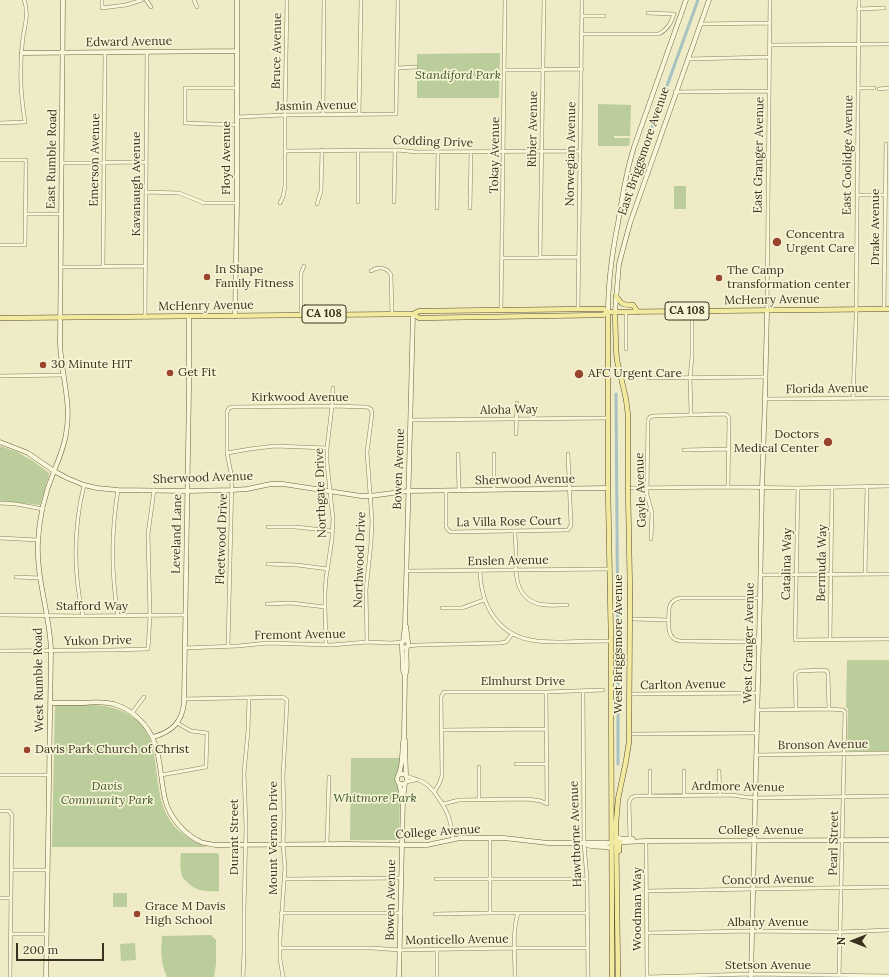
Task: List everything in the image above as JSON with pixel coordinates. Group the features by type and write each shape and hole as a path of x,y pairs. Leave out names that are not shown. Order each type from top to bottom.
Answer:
{"main road":[{"path":"616,296 620,303 624,305 633,305 638,312"},
{"name":"McHenry Avenue","path":"0,318 413,314 419,311 578,309 604,309 608,312"},
{"name":"McHenry Avenue","path":"413,314 419,318 603,315 608,312 887,309"},
{"name":"West Briggsmore Avenue","path":"608,312 608,488 618,977"},
{"name":"West Briggsmore Avenue","path":"612,977 617,805 629,742 630,592 628,415 627,400 617,360 615,312"}],"street":[{"path":"0,123 25,122 21,93 22,53 26,16 24,0"},
{"name":"East Rumble Road","path":"60,317 63,0"},
{"path":"102,0 102,8 106,8 126,5 142,0"},
{"path":"146,0 151,7"},
{"path":"194,0 197,7"},
{"name":"Floyd Avenue","path":"235,316 237,203 237,0"},
{"name":"Bruce Avenue","path":"280,203 285,186 287,0"},
{"path":"323,115 324,0"},
{"path":"359,115 361,0"},
{"path":"398,0 397,68 416,68"},
{"name":"Tokay Avenue","path":"501,310 505,0"},
{"name":"Ribier Avenue","path":"540,258 544,0"},
{"name":"Norwegian Avenue","path":"578,309 582,0"},
{"name":"East Briggsmore Avenue","path":"608,312 608,292 612,258 624,184 634,147 686,0"},
{"name":"East Briggsmore Avenue","path":"615,312 620,264 630,223 708,0"},
{"name":"East Granger Avenue","path":"767,310 770,0"},
{"name":"East Coolidge Avenue","path":"853,398 856,310 858,0"},
{"path":"858,9 884,8"},
{"path":"582,34 659,34 670,24 674,14 648,13"},
{"path":"582,16 604,16"},
{"path":"700,24 770,23"},
{"path":"770,45 889,44"},
{"name":"Edward Avenue","path":"22,53 63,54 237,51"},
{"name":"Kavanaugh Avenue","path":"145,317 147,52"},
{"name":"Emerson Avenue","path":"103,266 105,53"},
{"path":"688,59 770,57"},
{"name":"Jasmin Avenue","path":"237,117 396,114 397,68"},
{"path":"505,70 582,69"},
{"path":"237,88 185,88 185,123 237,125"},
{"path":"858,88 874,88"},
{"path":"879,89 889,88"},
{"path":"676,92 769,91"},
{"name":"Drake Avenue","path":"886,144 887,309"},
{"path":"317,204 321,191 322,150"},
{"path":"358,150 358,202"},
{"path":"394,202 395,150"},
{"name":"Codding Drive","path":"285,151 580,151"},
{"path":"437,208 438,152"},
{"path":"470,208 471,152"},
{"path":"0,160 26,160 26,214 25,245 0,245"},
{"path":"62,163 146,162"},
{"path":"146,192 179,193 204,203 237,203"},
{"path":"857,195 886,195"},
{"path":"26,214 61,214"},
{"path":"502,258 579,257"},
{"path":"61,267 146,266"},
{"path":"301,314 301,273 304,266"},
{"path":"371,271 376,268 383,268 388,270 391,275 392,314"},
{"name":"West Granger Avenue","path":"751,976 767,310"},
{"path":"692,311 692,369 690,378 691,414 725,414 729,418 728,487"},
{"path":"626,312 626,350"},
{"name":"Bowen Avenue","path":"404,737 405,676 407,670 405,625 413,314"},
{"name":"Leveland Lane","path":"177,722 182,714 184,699 190,316"},
{"name":"West Rumble Road","path":"46,977 51,651 48,616 38,562 38,540 43,509 50,482 62,450 68,424 68,403 60,348 60,317"},
{"path":"0,376 64,375"},
{"path":"648,378 765,377"},
{"name":"Northgate Drive","path":"326,645 326,586 333,519 327,463 327,448 333,388"},
{"name":"Florida Avenue","path":"765,399 889,398"},
{"path":"516,434 517,403"},
{"name":"Kirkwood Avenue","path":"229,408 332,406 370,408"},
{"name":"Fleetwood Drive","path":"228,646 232,490 232,472 227,453 227,412 229,408"},
{"name":"Northwood Drive","path":"367,642 366,590 371,532 367,452 372,411 370,408"},
{"name":"Gayle Avenue","path":"651,539 652,514 648,495 648,420 653,416 691,414"},
{"name":"Aloha Way","path":"411,420 608,418"},
{"name":"Sherwood Avenue","path":"0,442 28,453 54,471 84,485 118,490 232,490 247,489 271,484 283,484 361,496 370,496 408,491 608,488"},
{"path":"227,453 275,446 327,448"},
{"path":"684,450 728,449"},
{"path":"458,454 459,491"},
{"path":"494,454 494,490"},
{"path":"568,454 569,489"},
{"path":"83,616 76,574 75,549 78,516 84,485"},
{"path":"632,488 798,488 889,486"},
{"name":"Bermuda Way","path":"830,640 832,487"},
{"path":"865,574 867,487"},
{"name":"Catalina Way","path":"798,488 795,640 830,640"},
{"name":"La Villa Rose Court","path":"446,491 446,527 449,531 515,531 569,529 571,525 569,489"},
{"path":"118,490 113,531 112,560 118,616"},
{"path":"150,616 148,534 154,490"},
{"path":"0,503 43,509"},
{"path":"268,527 296,527 332,531"},
{"path":"515,531 515,570 520,589 525,596 536,603 546,605 567,605"},
{"path":"0,538 38,540"},
{"path":"268,564 297,565 328,569"},
{"name":"Enslen Avenue","path":"407,571 610,569"},
{"path":"480,571 481,586 487,607 495,618 512,634 536,641 611,641"},
{"path":"761,575 796,576 889,574"},
{"path":"16,576 40,578"},
{"path":"759,642 677,641 670,635 669,620 670,606 672,602 677,599 760,598"},
{"path":"442,608 462,608 484,600"},
{"path":"267,604 291,604 325,607"},
{"name":"Stafford Way","path":"0,615 185,615"},
{"name":"Yukon Drive","path":"0,651 148,649 150,616"},
{"path":"634,619 669,620"},
{"name":"Fremont Avenue","path":"184,648 268,643 326,645 367,642 405,644 500,643 506,642 512,634"},
{"path":"830,640 889,639"},
{"path":"758,710 796,710 829,709 827,671 799,670 796,672 796,710"},
{"name":"Elmhurst Drive","path":"442,730 442,693 603,690"},
{"name":"Hawthorne Avenue","path":"583,691 584,843 587,879 588,977"},
{"path":"443,804 459,800 528,799 541,801 547,804 546,692"},
{"name":"Carlton Avenue","path":"633,694 758,693"},
{"path":"132,713 144,697"},
{"name":"Mount Vernon Drive","path":"249,698 283,697 287,702 283,776 284,879 280,948 282,977"},
{"path":"184,699 249,698"},
{"name":"Durant Street","path":"243,977 245,845 244,773 249,698"},
{"name":"College Avenue","path":"50,703 106,703 118,706 132,713 145,725 153,737 157,750 166,805 176,822 180,827 201,842 216,845 327,844 402,846 427,845 453,839 490,838 510,838 544,843 615,843 622,839 643,839 646,841 889,840"},
{"name":"Pearl Street","path":"829,709 845,710 839,976"},
{"path":"153,737 168,732 177,722 191,731 206,734 206,767 161,775"},
{"path":"434,792 442,776 442,730 546,729"},
{"path":"633,734 757,733"},
{"path":"403,799 397,780 402,766 404,737"},
{"path":"403,799 405,782 407,778 406,743 404,737"},
{"name":"Bronson Avenue","path":"756,755 889,753"},
{"path":"516,764 546,764"},
{"path":"479,767 479,800"},
{"path":"650,771 650,796"},
{"path":"684,771 684,795"},
{"path":"719,771 720,795"},
{"path":"398,776 403,774 420,781 426,784 434,792 443,804 449,819 453,839"},
{"path":"0,776 49,775"},
{"path":"327,844 329,777"},
{"path":"399,783 402,784 415,780"},
{"name":"Ardmore Avenue","path":"630,840 630,800 632,797 684,795 732,795 755,798 889,796"},
{"name":"Bowen Avenue","path":"399,977 403,799"},
{"path":"0,811 7,811 12,815 10,977"},
{"path":"490,838 490,913"},
{"name":"Woodman Way","path":"646,841 647,977"},
{"path":"584,843 590,846 608,846 615,843"},
{"path":"585,850 590,846"},
{"path":"11,870 48,870"},
{"path":"284,879 401,878"},
{"path":"436,879 587,879"},
{"name":"Concord Avenue","path":"646,891 754,888 889,887"},
{"path":"0,898 11,898"},
{"path":"281,913 401,913"},
{"path":"515,977 515,925 518,913"},
{"path":"435,914 587,913"},
{"name":"Albany Avenue","path":"647,933 752,931 841,932 889,930"},
{"path":"10,934 46,934"},
{"name":"Monticello Avenue","path":"280,948 356,948 400,950 588,948"},
{"path":"437,949 437,977"},
{"name":"Stetson Avenue","path":"647,977 889,976"}],"green space":[{"name":"Standiford Park","path":"500,53 499,98 417,98 417,54"},
{"path":"598,104 631,105 630,136 614,136 614,138 630,138 629,146 598,146"},
{"path":"674,186 686,186 686,209 674,209"},
{"path":"0,446 17,452 33,461 49,473 40,505 0,501"},
{"path":"847,660 889,660 889,751 847,750"},
{"name":"Davis Community Park","path":"55,705 106,706 131,716 143,726 150,739 162,802 168,817 180,831 189,838 206,847 52,847"},
{"name":"Whitmore Park","path":"351,758 401,758 401,763 396,778 400,798 399,840 350,840"},
{"path":"181,853 217,853 219,855 219,891 197,889 182,877 180,864"},
{"path":"113,893 127,893 127,907 113,907"},
{"path":"211,935 216,940 216,964 214,977 167,977 163,966 161,947 162,936"},
{"path":"135,943 136,960 121,961 120,944"}],"waterway":[{"path":"630,188 698,0"},
{"path":"616,394 618,662"},
{"path":"618,673 618,764"}],"place":[{"name":"Concentra Urgent Care","path":"777,242"},
{"name":"In Shape Family Fitness","path":"207,277"},
{"name":"The Camp transformation center","path":"719,278"},
{"name":"30 Minute HIT","path":"43,365"},
{"name":"Get Fit","path":"170,373"},
{"name":"AFC Urgent Care","path":"579,374"},
{"name":"Doctors Medical Center","path":"828,442"},
{"name":"Davis Park Church of Christ","path":"27,750"},
{"name":"Grace M Davis High School","path":"137,914"}]}
